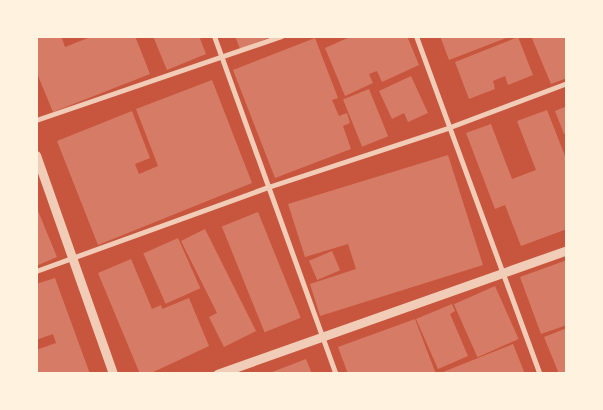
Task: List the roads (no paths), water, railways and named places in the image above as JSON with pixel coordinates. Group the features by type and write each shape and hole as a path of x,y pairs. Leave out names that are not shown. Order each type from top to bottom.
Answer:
{"street":[{"path":"214,36 336,374"},
{"path":"36,120 281,36"},
{"path":"416,36 540,374"},
{"path":"36,271 268,187 450,127 567,83"},
{"path":"36,155 113,374"},
{"path":"216,374 502,270 567,250"}]}
